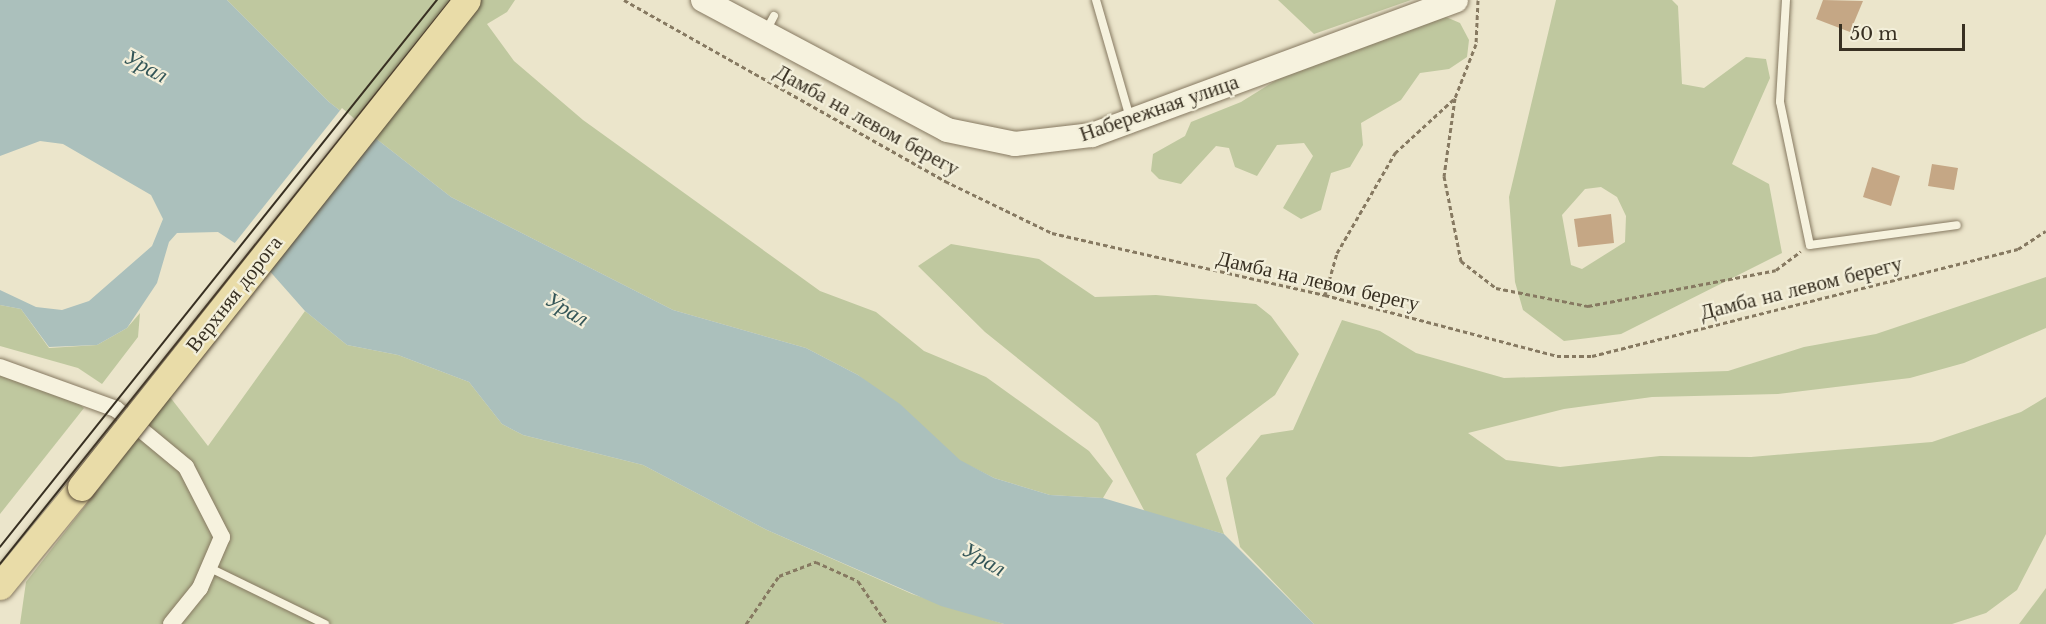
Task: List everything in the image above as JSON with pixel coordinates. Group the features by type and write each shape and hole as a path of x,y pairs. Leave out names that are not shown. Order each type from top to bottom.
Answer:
{"main road":[{"name":"Верхняя дорога","path":"0,586 81,488 467,0"},
{"name":"Набережная улица","path":"703,0 769,25 947,130 1015,144 1092,135 1456,0"}],"street":[{"path":"0,367 116,409 186,467 222,537 210,568 171,624"}],"lane":[{"path":"1095,0 1131,121"},
{"path":"1786,0 1780,102 1810,245 1957,225"},
{"path":"210,568 325,624"}],"path":[{"name":"Дамба на левом берегу","path":"624,0 945,181 1052,232 1325,295 1557,356 1592,356 2018,249 2046,231"},
{"path":"1478,0 1476,44 1455,98 1444,176 1461,261 1496,288 1588,306 1776,270 1810,245"},
{"path":"1325,295 1337,253 1395,153 1455,98"},
{"path":"746,624 778,576 816,562 858,581 887,624"}],"green space":[{"path":"227,0 515,0 507,12 487,24 514,61 583,120 820,291 876,312 924,351 986,377 1089,451 1113,481 1103,498 1050,495 994,478 960,461 858,375 806,348 673,310 451,197 329,102"},
{"path":"1278,0 1411,0 1314,34"},
{"path":"1556,0 1672,0 1678,6 1682,84 1704,88 1746,57 1766,59 1770,78 1732,164 1769,184 1782,253 1621,334 1564,341 1523,310 1515,282 1509,197","holes":["1601,187 1617,197 1626,216 1625,242 1582,269 1571,265 1562,215 1585,189"]},
{"path":"1446,17 1460,23 1469,40 1467,57 1449,69 1420,73 1401,100 1361,123 1363,145 1350,167 1331,173 1321,210 1301,219 1283,208 1313,156 1304,143 1277,145 1257,176 1235,167 1229,148 1216,146 1181,184 1159,179 1151,171 1153,154 1185,136 1191,122 1241,102 1278,79 1424,20"},
{"path":"951,244 1039,259 1095,297 1156,295 1256,304 1271,316 1299,354 1275,395 1196,454 1224,534 1145,512 1098,423 985,332 918,266"},
{"path":"2046,277 2046,328 1964,363 1910,378 1778,394 1652,397 1564,409 1468,433 1506,460 1560,467 1660,456 1751,457 1932,442 2021,412 2046,397 2046,534 2017,590 1986,613 1952,624 1314,624 1240,547 1226,478 1261,435 1293,430 1342,320 1380,331 1416,353 1504,378 1728,371 1804,347 1876,334"},
{"path":"0,305 21,309 49,348 97,345 127,328 140,313 138,337 102,384 78,368 0,346"},
{"path":"305,311 347,345 398,355 469,382 502,424 523,435 643,465 767,530 912,594 1004,624 20,624 26,582 170,397 208,446"},
{"path":"0,373 65,392 84,408 0,514"},
{"path":"2046,588 2046,624 2019,624"}],"water":[{"name":"Урал","path":"0,0 227,0 329,102 451,197 673,310 806,348 858,375 900,404 960,460 994,478 1050,495 1103,498 1224,534 1314,624 1004,624 941,606 767,530 643,465 523,435 502,424 469,382 398,355 347,345 305,311 259,259 218,232 177,233 169,242 157,283 127,328 97,345 49,347 21,309 0,305 0,290 36,307 62,310 89,301 152,246 163,219 151,195 63,144 40,141 0,156"}],"pier":[{"path":"342,108 372,134 257,261 234,244"}],"building":[{"path":"1823,0 1863,1 1850,32 1816,19"},
{"path":"1932,164 1958,168 1954,190 1928,186"},
{"path":"1872,167 1900,176 1891,206 1863,197"},
{"path":"1611,214 1614,243 1578,247 1574,219"}],"tram line":[{"path":"0,547 437,0"},
{"path":"0,564 451,0"}]}
